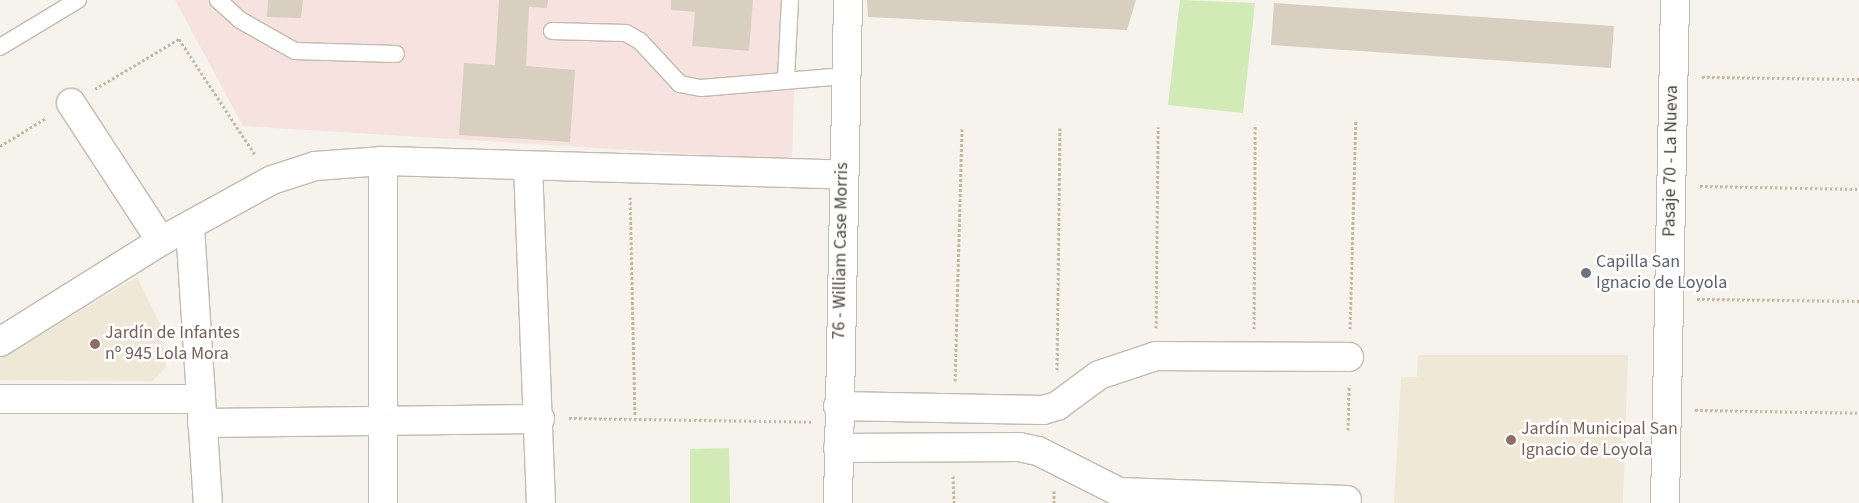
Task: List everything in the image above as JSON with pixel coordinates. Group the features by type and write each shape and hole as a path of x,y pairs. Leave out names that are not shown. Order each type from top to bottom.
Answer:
{"street":[{"name":"76 - William Case Morris","path":"838,503 844,76 848,0"},
{"name":"Pasaje 70 - La Nueva","path":"1665,503 1669,186 1675,0"},
{"path":"71,103 161,241"},
{"path":"383,161 383,503"},
{"path":"0,342 161,241 190,227 272,180 315,166 383,161 843,175"},
{"path":"528,166 540,419 541,503"},
{"path":"190,227 208,503"},
{"path":"838,426 954,408 1057,406 1099,375 1156,356 1349,357"},
{"path":"0,399 382,419 540,419"},
{"path":"838,426 1020,447 1038,451 1119,492 1347,500"}],"lane":[{"path":"0,47 78,0"},
{"path":"218,0 240,20 295,51 396,54"},
{"path":"786,79 790,0"},
{"path":"552,31 626,33 640,41 680,84 741,87 786,79 844,76"}],"path":[{"path":"179,39 272,180"},
{"path":"1673,77 1859,79"},
{"path":"1348,430 1356,120"},
{"path":"1254,357 1255,125"},
{"path":"1156,356 1158,127"},
{"path":"1057,406 1060,128"},
{"path":"954,408 962,129"},
{"path":"629,169 635,416"},
{"path":"1669,186 1859,189"},
{"path":"1668,298 1859,301"},
{"path":"1666,410 1859,413"},
{"path":"540,419 635,416 838,426"}],"shaded area":[{"path":"175,0 797,0 792,160 243,126"},
{"name":"Jardín de Infantes nº 945 Lola Mora","path":"137,277 162,328 166,367 153,381 0,380 0,359"},
{"name":"Jardín Municipal San Ignacio de Loyola","path":"1418,355 1628,355 1623,503 1394,503 1401,377 1417,377"}],"green space":[{"path":"1180,0 1255,3 1243,113 1168,105"},
{"path":"729,448 730,503 690,503 690,449"}],"building":[{"path":"268,0 303,0 301,18 267,17"},
{"path":"499,0 548,0 547,8 529,7 526,66 575,70 570,142 459,135 464,63 495,65"},
{"path":"671,0 753,0 749,51 692,46 695,12 671,10"},
{"path":"867,0 1136,0 1127,30 868,17"},
{"path":"1274,3 1614,26 1611,68 1271,45"}],"place":[{"name":"Capilla San Ignacio de Loyola","path":"1586,273"},
{"name":"Jardín de Infantes nº 945 Lola Mora","path":"95,344"},
{"name":"Jardín Municipal San Ignacio de Loyola","path":"1511,440"}]}
